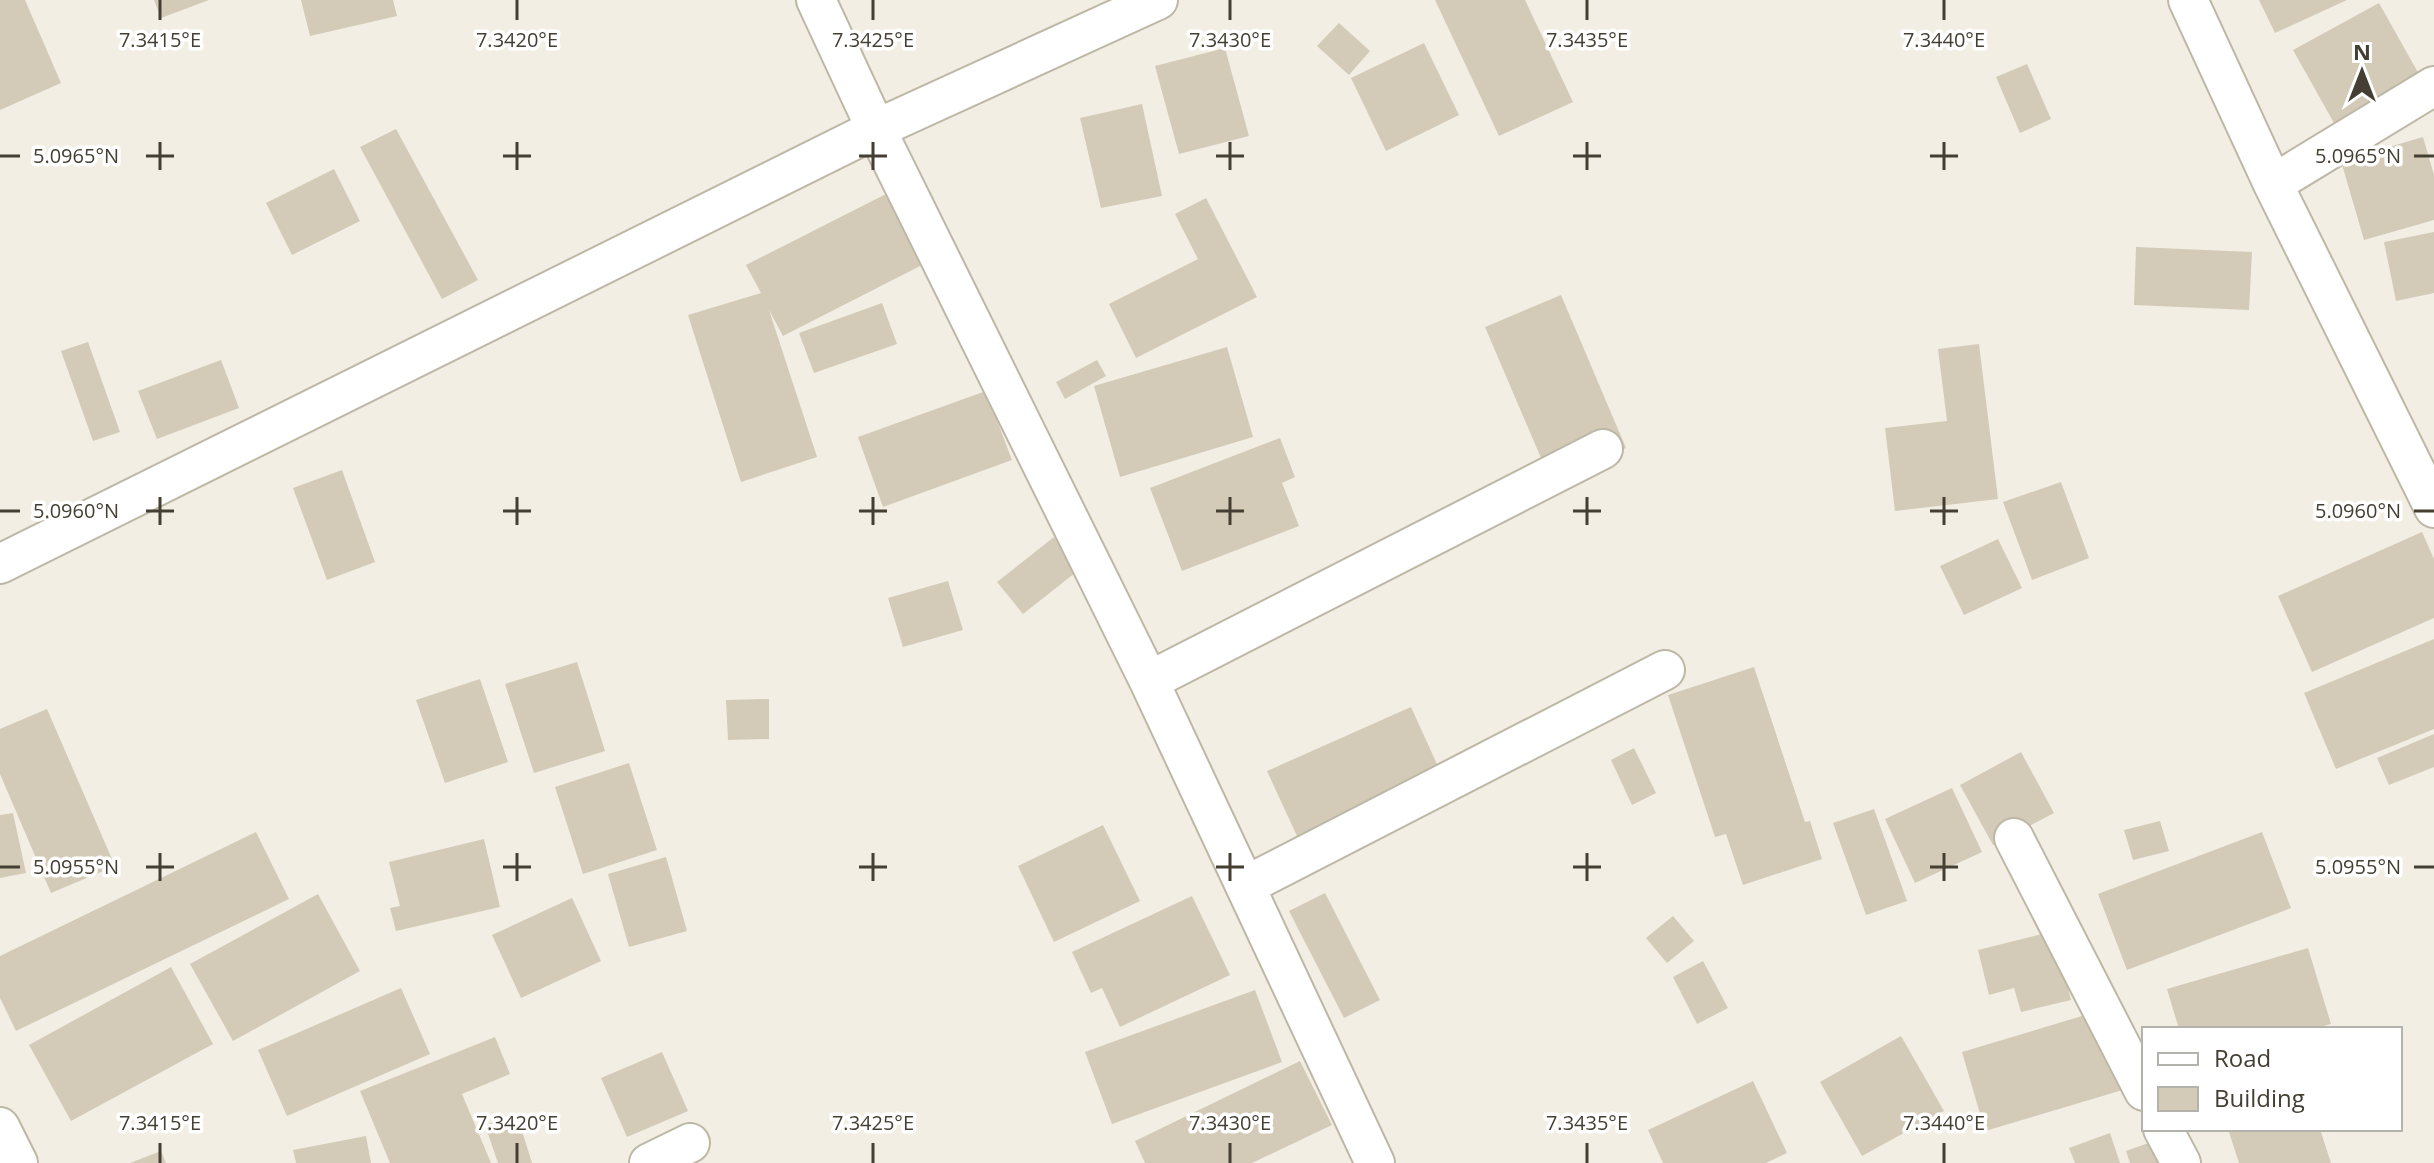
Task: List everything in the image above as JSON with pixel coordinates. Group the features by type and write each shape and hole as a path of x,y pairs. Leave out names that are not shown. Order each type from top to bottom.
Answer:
{"street":[{"path":"816,0 876,129 1149,681 1375,1163"},
{"path":"0,564 876,129 1158,0"},
{"path":"2188,0 2273,184 2434,508"},
{"path":"2273,184 2434,86"},
{"path":"1149,681 1603,449"},
{"path":"1245,886 1665,670"},
{"path":"2014,838 2142,1087"},
{"path":"0,1127 18,1163"},
{"path":"2164,1131 2181,1163"},
{"path":"649,1163 690,1143"}],"building":[{"path":"0,0 25,0 61,83 0,110"},
{"path":"154,0 209,0 161,18"},
{"path":"301,0 393,0 397,16 310,36"},
{"path":"1435,0 1525,0 1573,102 1499,136"},
{"path":"2259,0 2347,0 2275,33"},
{"path":"2379,3 2420,76 2334,123 2293,50"},
{"path":"1339,23 1370,51 1349,75 1317,46"},
{"path":"1424,43 1459,115 1386,151 1351,78"},
{"path":"1225,48 1249,136 1179,154 1155,66"},
{"path":"2027,64 2051,119 2020,133 1996,77"},
{"path":"1142,104 1162,196 1101,208 1080,118"},
{"path":"396,129 478,280 442,299 360,147"},
{"path":"2423,137 2434,175 2434,220 2364,240 2341,161"},
{"path":"334,169 360,221 292,255 266,203"},
{"path":"886,194 922,265 783,336 769,310 817,457 741,482 688,315 761,293 746,265"},
{"path":"1206,198 1257,297 1136,358 1109,304 1198,259 1175,214"},
{"path":"2434,232 2434,293 2396,301 2384,242"},
{"path":"2136,247 2252,252 2249,310 2134,305"},
{"path":"1561,295 1626,448 1550,479 1485,327"},
{"path":"882,303 897,344 814,373 799,333"},
{"path":"88,342 120,432 93,441 61,351"},
{"path":"1979,344 1998,499 1895,511 1885,428 1947,421 1938,349"},
{"path":"1227,347 1253,437 1120,477 1094,386"},
{"path":"221,360 239,408 157,439 138,391"},
{"path":"1097,360 1106,376 1065,399 1056,382"},
{"path":"986,391 1012,460 883,507 858,437"},
{"path":"1280,438 1295,477 1282,483 1299,526 1182,571 1150,488"},
{"path":"342,470 375,562 327,580 293,488"},
{"path":"2061,482 2089,558 2032,580 2003,502"},
{"path":"2422,532 2434,559 2434,618 2312,672 2278,596"},
{"path":"1054,537 1080,569 1023,614 997,582"},
{"path":"1998,539 2022,588 1964,615 1940,566"},
{"path":"948,581 963,630 903,647 888,598"},
{"path":"2434,639 2434,729 2336,769 2304,693"},
{"path":"577,662 605,751 534,773 505,684"},
{"path":"1754,667 1805,822 1810,821 1822,859 1743,885 1726,834 1715,837 1668,695"},
{"path":"480,679 508,762 445,783 416,700"},
{"path":"769,699 769,739 728,740 726,700"},
{"path":"1411,707 1446,784 1302,847 1267,771"},
{"path":"47,709 115,866 51,893 0,774 0,729"},
{"path":"2434,734 2434,767 2389,785 2377,758"},
{"path":"1634,748 1656,793 1632,805 1611,760"},
{"path":"2021,752 2054,813 1993,845 1960,785"},
{"path":"629,763 657,850 583,874 555,787"},
{"path":"1952,788 1982,852 1915,883 1885,819"},
{"path":"1874,809 1907,901 1866,915 1833,823"},
{"path":"13,813 26,873 0,878 0,815"},
{"path":"2160,821 2169,851 2133,860 2124,830"},
{"path":"1103,825 1140,901 1054,942 1018,866"},
{"path":"256,832 289,899 16,1031 0,998 0,956"},
{"path":"2262,832 2291,908 2127,970 2098,894"},
{"path":"484,839 500,907 396,931 390,908 400,906 389,862"},
{"path":"666,857 687,931 629,947 608,874"},
{"path":"1325,893 1380,1000 1344,1018 1289,911"},
{"path":"318,894 360,971 233,1041 190,964"},
{"path":"1192,896 1230,975 1120,1027 1102,988 1091,993 1072,952"},
{"path":"572,898 601,961 521,998 492,935"},
{"path":"1673,916 1694,941 1667,963 1646,938"},
{"path":"2054,931 2071,1000 2021,1012 2014,988 1989,995 1978,950"},
{"path":"2308,948 2331,1024 2320,1027 2178,1027 2167,989"},
{"path":"1703,961 1728,1008 1697,1024 1673,977"},
{"path":"171,967 213,1044 71,1121 29,1045"},
{"path":"401,988 430,1054 287,1116 258,1050"},
{"path":"1255,990 1282,1062 1112,1124 1085,1052"},
{"path":"2102,1010 2126,1089 1985,1131 1962,1052"},
{"path":"1901,1036 1944,1111 1862,1156 1820,1082"},
{"path":"495,1037 510,1074 462,1094 491,1163 390,1163 360,1091"},
{"path":"662,1052 688,1111 627,1137 601,1078"},
{"path":"1300,1061 1332,1125 1252,1163 1145,1163 1135,1141"},
{"path":"1753,1081 1787,1153 1766,1163 1663,1163 1648,1130"},
{"path":"517,1115 532,1163 498,1163 485,1125"},
{"path":"2229,1131 2321,1131 2331,1163 2239,1163"},
{"path":"2110,1133 2120,1163 2075,1163 2069,1148"},
{"path":"2171,1135 2181,1163 2130,1163 2126,1151"},
{"path":"366,1136 371,1163 296,1163 293,1150"},
{"path":"161,1151 166,1163 130,1163"}]}
